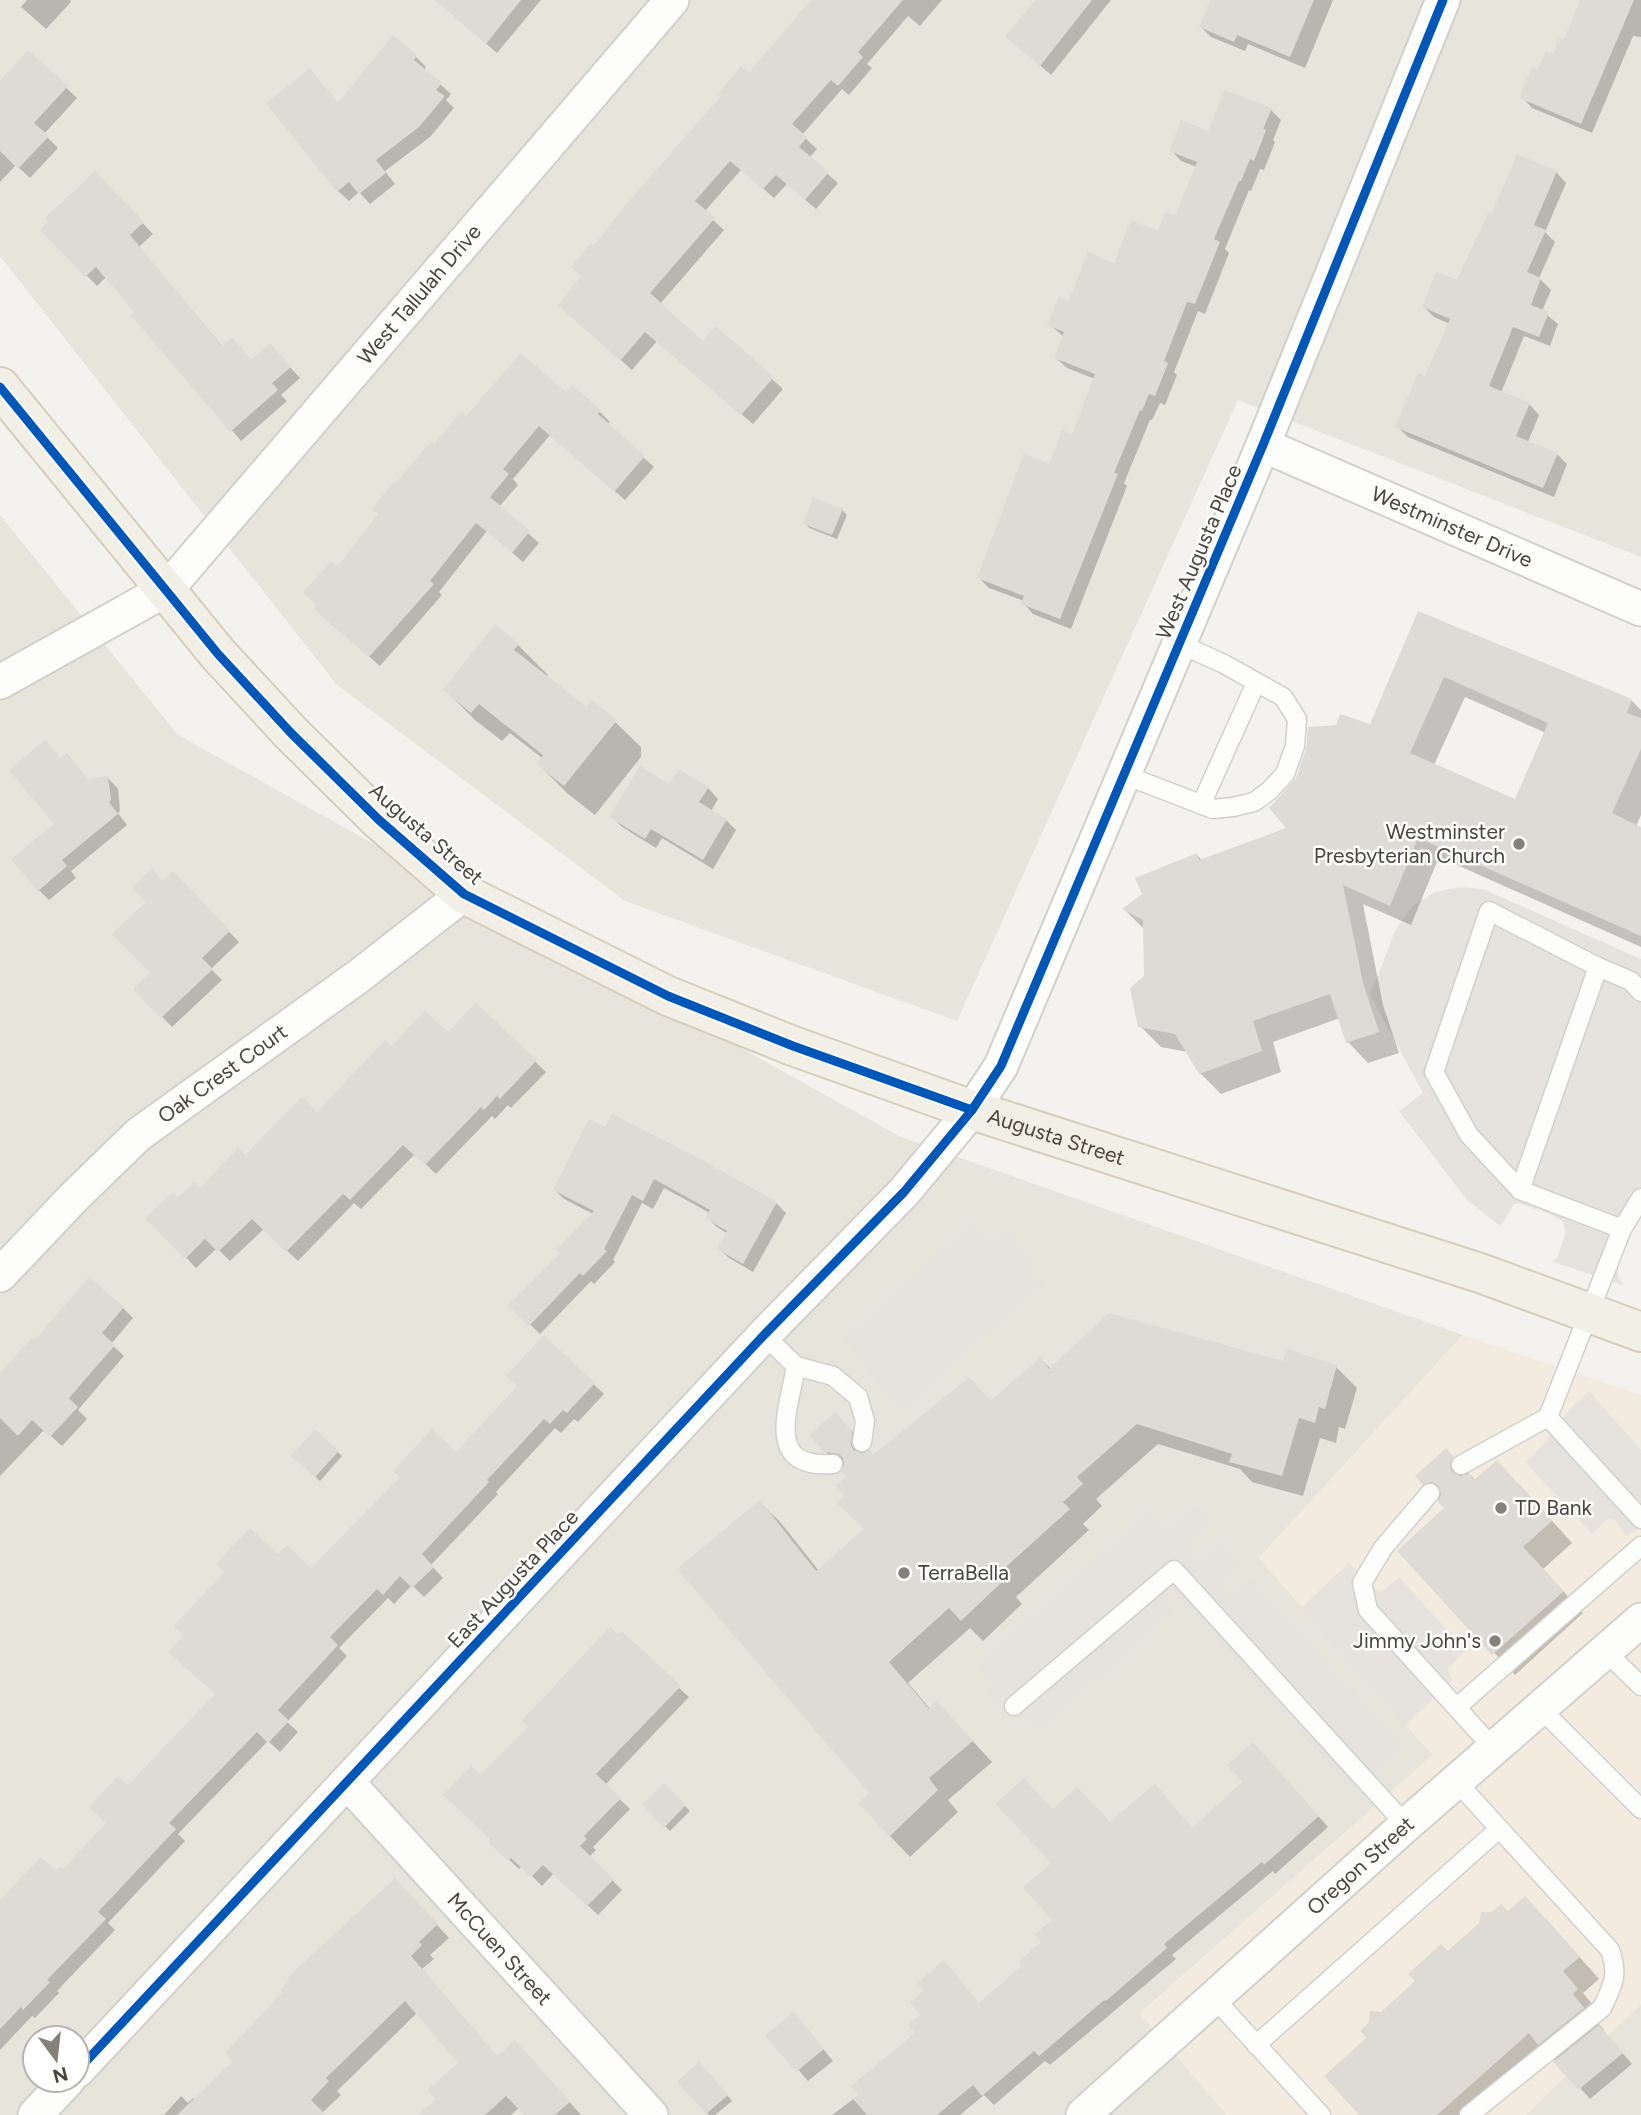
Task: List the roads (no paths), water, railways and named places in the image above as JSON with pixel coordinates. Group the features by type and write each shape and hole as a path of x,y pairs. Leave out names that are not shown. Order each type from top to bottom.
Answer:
{"main road":[{"name":"Augusta Street","path":"0,387 218,654 291,733 379,820 464,894 667,996 793,1046 972,1110 1480,1273 1641,1332"}],"street":[{"name":"West Tallulah Drive","path":"167,589 672,0"},
{"name":"West Augusta Place","path":"972,1110 1004,1061 1263,445 1443,0"},
{"name":"Westminster Drive","path":"1263,445 1641,609"},
{"path":"0,682 167,589"},
{"name":"Oak Crest Court","path":"0,1275 139,1134 359,976 464,894"},
{"name":"East Augusta Place","path":"91,2056 764,1335 904,1192 972,1110"},
{"name":"Oregon Street","path":"1083,2115 1406,1825 1641,1620"},
{"name":"McCuen Street","path":"347,1782 651,2115"},
{"path":"36,2115 55,2094"}],"lane":[{"path":"1125,775 1213,809 1254,802 1269,792 1284,774 1295,746 1297,719 1283,697 1224,664 1180,644"},
{"path":"1200,804 1256,683"},
{"path":"1622,1229 1520,1190 1469,1135 1434,1072 1489,911 1631,981 1641,992"},
{"path":"1520,1190 1598,967"},
{"path":"1461,1465 1548,1417 1622,1229 1641,1198"},
{"path":"764,1335 796,1366 834,1376 858,1397 865,1421 862,1442"},
{"path":"796,1366 784,1436 793,1454 812,1466 833,1464"},
{"path":"1548,1417 1641,1519"},
{"path":"1430,1493 1383,1548 1362,1583 1368,1609 1494,1749"},
{"path":"1457,1707 1641,1546"},
{"path":"1014,1706 1174,1570 1406,1825"},
{"path":"1605,1651 1641,1686"},
{"path":"1540,1708 1641,1808"},
{"path":"1456,1782 1610,1950 1616,1967 1611,1989 1602,2008 1469,2115"},
{"path":"1256,2045 1499,1829"},
{"path":"1214,1998 1321,2115"}],"place":[{"name":"Westminster Presbyterian Church","path":"1519,844"},
{"name":"TD Bank","path":"1501,1508"},
{"name":"TerraBella","path":"904,1573"},
{"name":"Jimmy John's","path":"1495,1641"}]}
